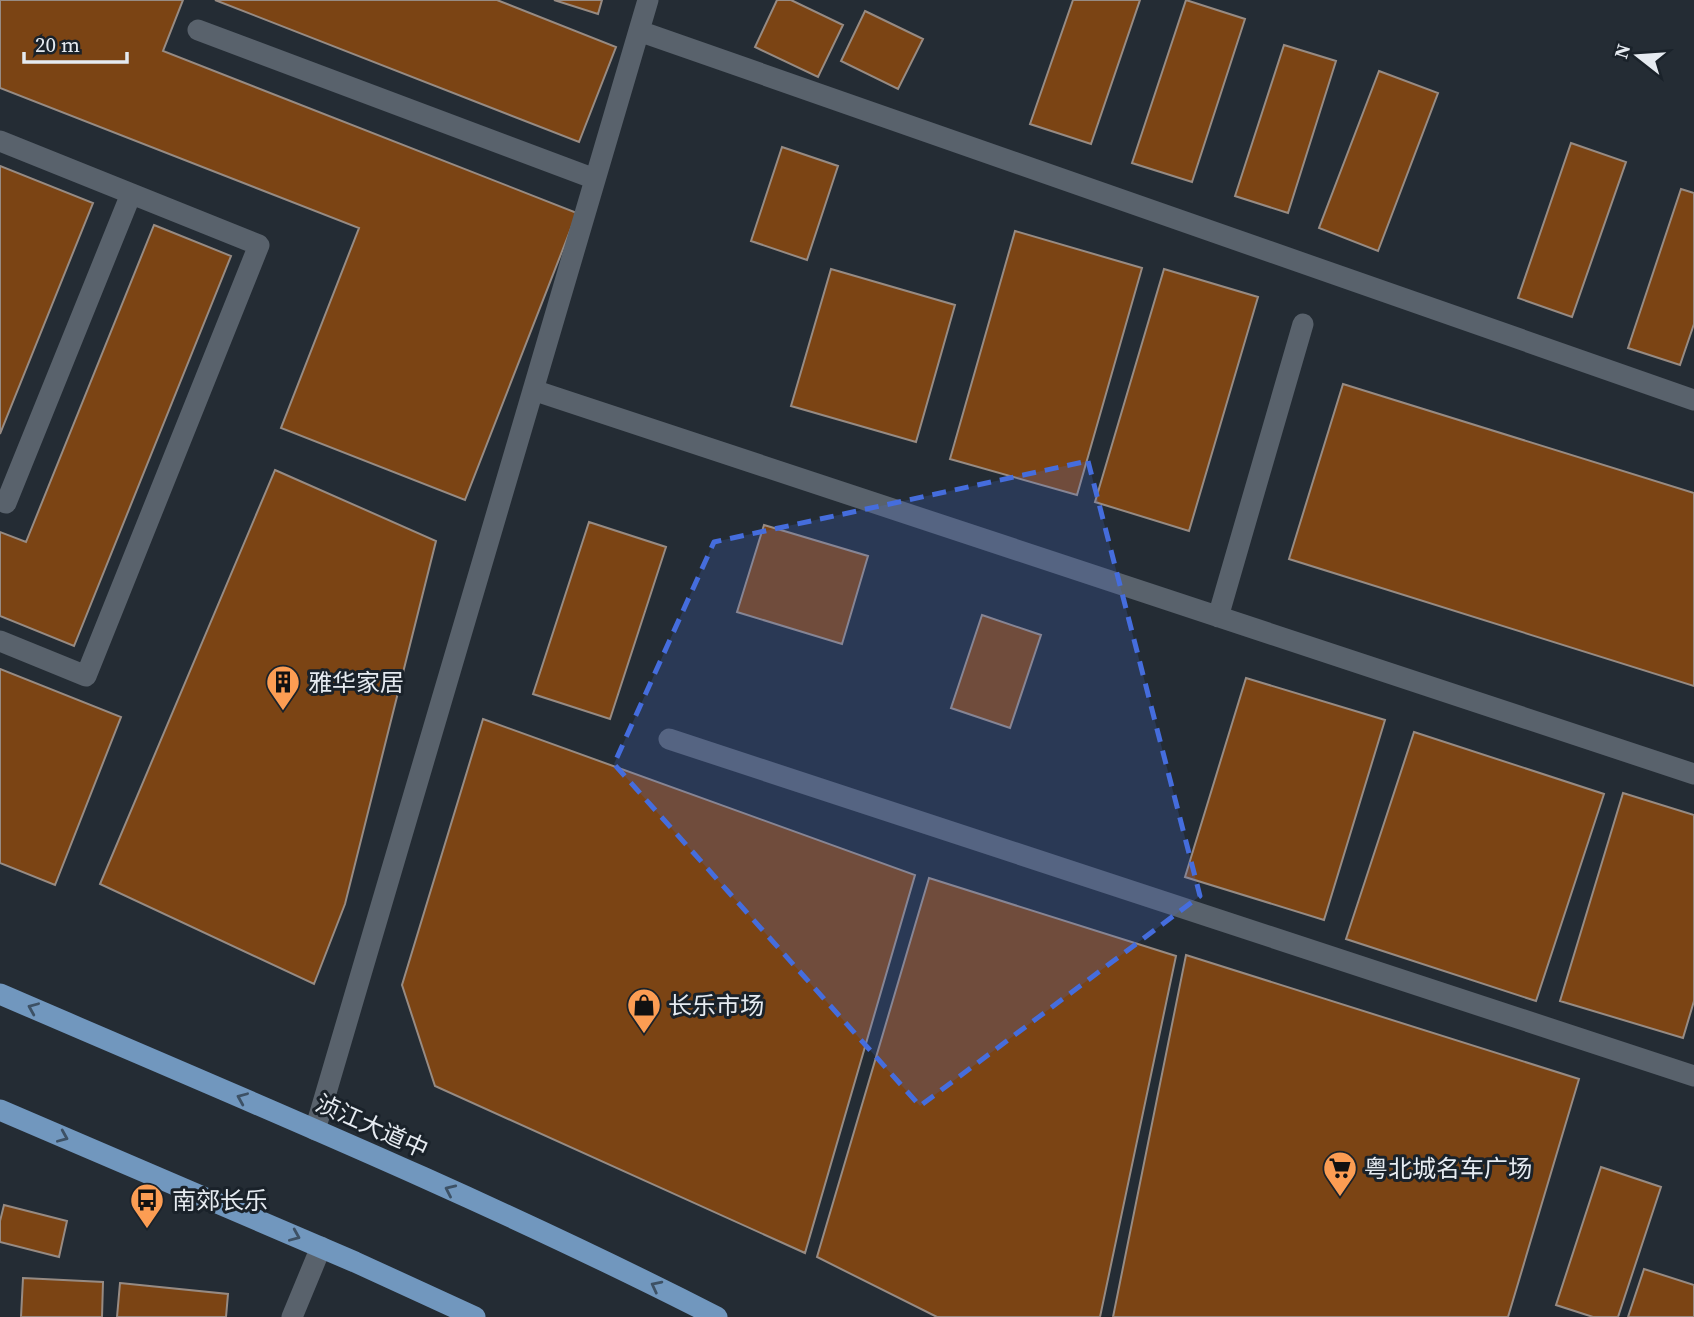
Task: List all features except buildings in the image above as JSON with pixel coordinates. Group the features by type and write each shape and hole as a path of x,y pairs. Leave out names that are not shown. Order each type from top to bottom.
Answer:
{"main road":[{"name":"浈江大道中","path":"0,994 315,1130 624,1270 717,1317"},
{"path":"0,1110 321,1247 475,1317"}],"street":[{"path":"315,1130 648,0"},
{"path":"198,30 595,179"},
{"path":"639,31 1694,400"},
{"path":"0,141 259,245 86,676 0,641"},
{"path":"6,503 131,194"},
{"path":"1218,617 1303,324"},
{"path":"533,390 1694,774"},
{"path":"669,739 1694,1076"},
{"path":"292,1317 321,1247"}],"highlighted area":[{"path":"1088,461 1200,896 920,1106 614,764 714,542"}],"place":[{"name":"雅华家居","path":"283,712"},
{"name":"长乐市场","path":"644,1035"},
{"name":"粤北城名车广场","path":"1340,1198"},
{"name":"南郊长乐","path":"147,1230"}]}
